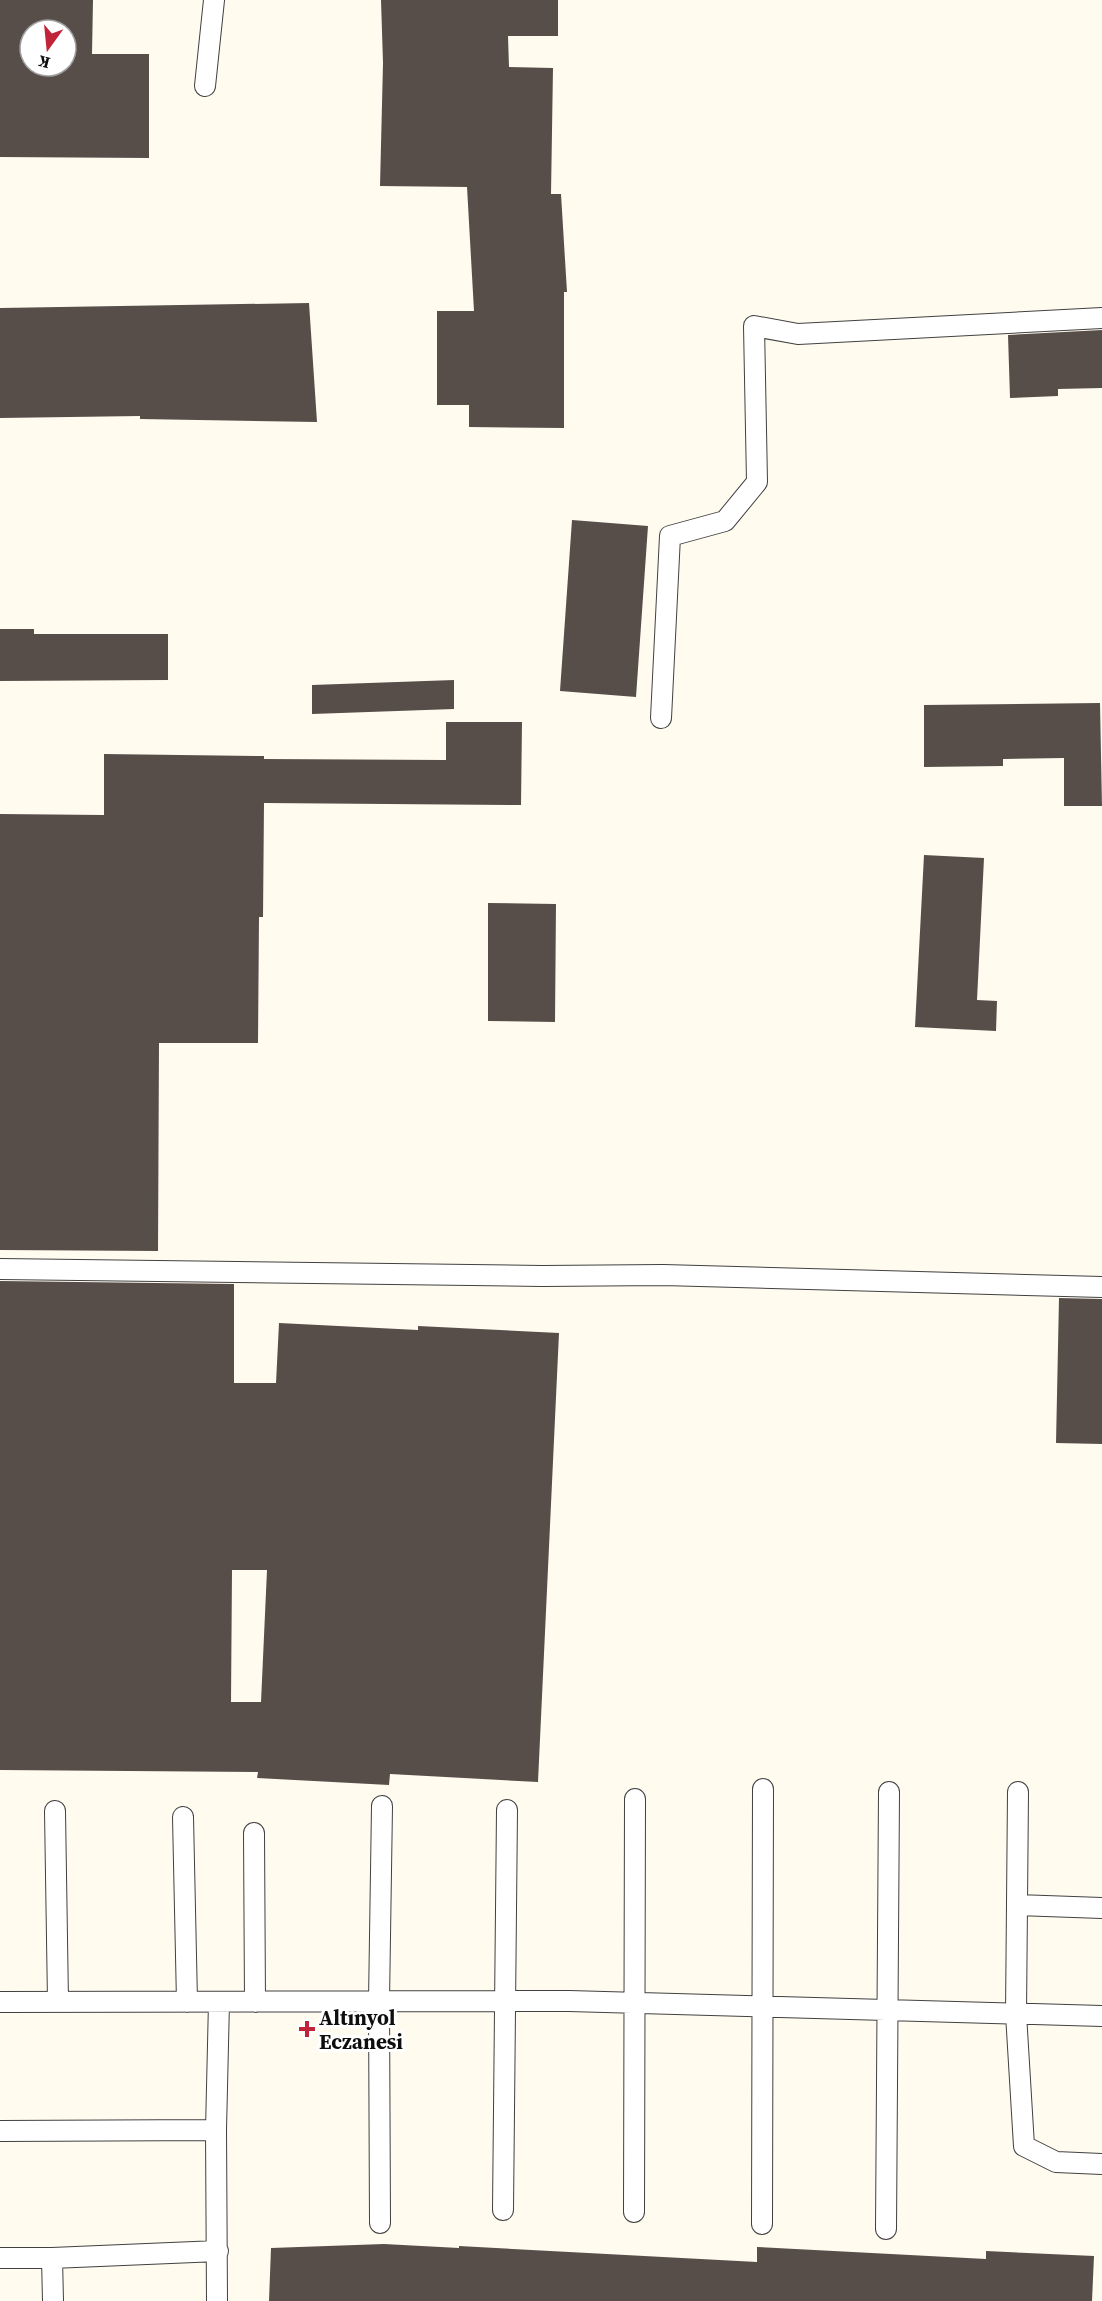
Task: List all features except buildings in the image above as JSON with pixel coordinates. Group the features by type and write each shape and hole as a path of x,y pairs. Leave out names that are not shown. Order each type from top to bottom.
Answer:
{"street":[{"path":"205,86 214,0"},
{"path":"661,718 670,536 725,520 757,482 754,326 798,334 1102,318"},
{"path":"0,1269 542,1276 663,1275 1102,1287"},
{"path":"762,2224 763,1789"},
{"path":"1018,1791 1016,2014 1024,2146 1056,2162 1102,2164"},
{"path":"886,2229 889,1792"},
{"path":"634,1799 634,2211"},
{"path":"380,2223 379,2001 382,1806"},
{"path":"503,2210 507,1810"},
{"path":"55,1811 58,2002"},
{"path":"183,1817 187,2002"},
{"path":"254,1833 255,2002"},
{"path":"1017,1905 1102,1908"},
{"path":"0,2002 506,2001 1102,2016"},
{"path":"217,2301 216,2130 219,2002"},
{"path":"0,2131 216,2130"},
{"path":"0,2258 218,2251"},
{"path":"52,2258 53,2301"}],"place":[{"name":"Altınyol Eczanesi","path":"307,2029"}]}
